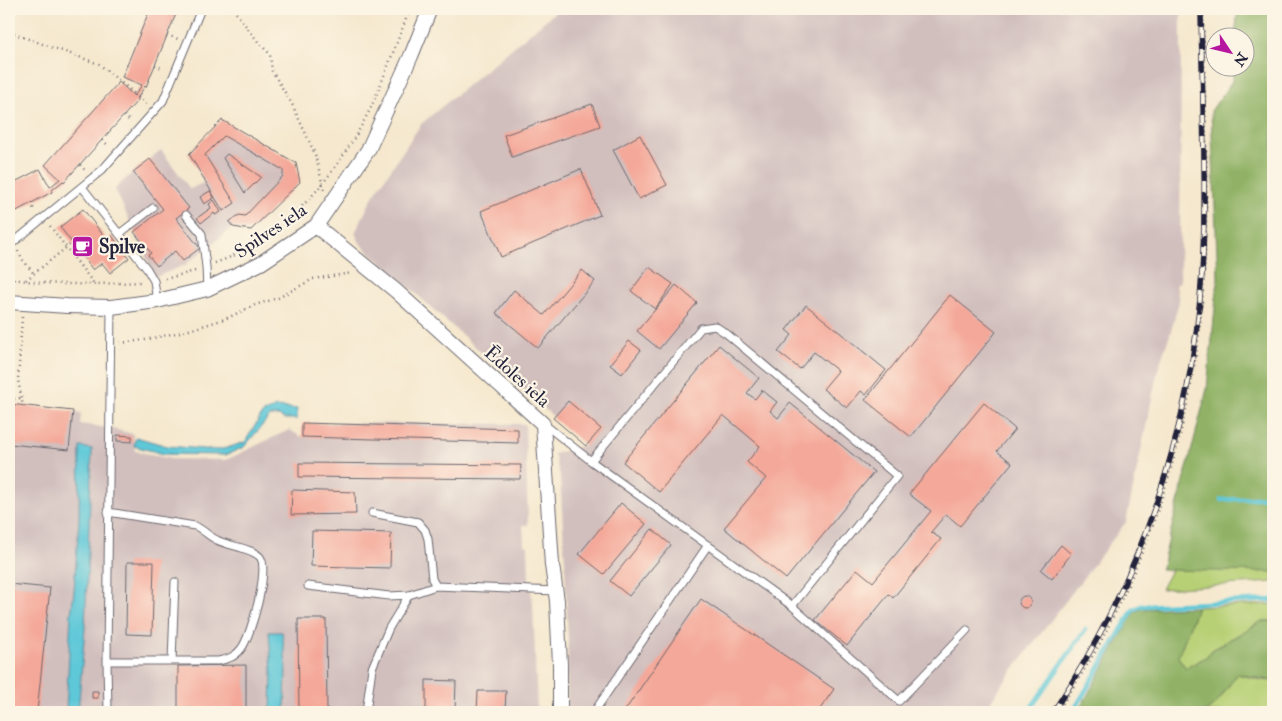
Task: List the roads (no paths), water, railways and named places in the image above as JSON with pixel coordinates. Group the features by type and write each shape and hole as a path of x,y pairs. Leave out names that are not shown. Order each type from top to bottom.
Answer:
{"street":[{"name":"Spilves iela","path":"16,302 111,307 157,300 207,289 261,264 316,226 368,150 411,56 430,9"},
{"name":"Ēdoles iela","path":"316,226 396,290 543,424 552,565 556,592 560,665 560,712"}],"lane":[{"path":"11,244 102,170 163,101 201,9"},
{"path":"82,187 154,281 157,300"},
{"path":"119,234 153,208"},
{"path":"186,215 202,234 207,289"},
{"path":"108,712 111,307"},
{"path":"591,461 701,328 715,326 727,334 897,476 792,606"},
{"path":"543,424 591,461 792,606 899,701 967,630"},
{"path":"107,661 218,661 234,656 248,638 259,599 262,566 261,559 256,554 218,541 194,526 108,512"},
{"path":"372,513 418,522 428,539 432,579 436,586"},
{"path":"594,712 708,545"},
{"path":"172,661 176,582"},
{"path":"308,586 389,596 409,595 436,586 556,592"},
{"path":"366,712 372,668 389,628 409,595"}],"water":[{"path":"276,407 297,409 297,419 270,416 244,447 226,455 164,454 134,446 136,437 167,446 216,450 227,448 245,442 262,414"},
{"path":"80,447 92,449 85,628 78,712 66,712 71,615 79,519"},
{"path":"269,632 282,632 286,664 285,712 271,712 272,671"}],"waterway":[{"path":"1221,500 1273,497"},
{"path":"1073,712 1133,610 1141,606 1273,600"},
{"path":"1028,712 1086,629"}],"railway":[{"path":"1053,712 1084,662 1112,611 1136,557 1156,503 1173,447 1187,390 1196,332 1202,273 1204,174 1201,9"}],"place":[{"name":"Spilve","path":"83,246"}]}
